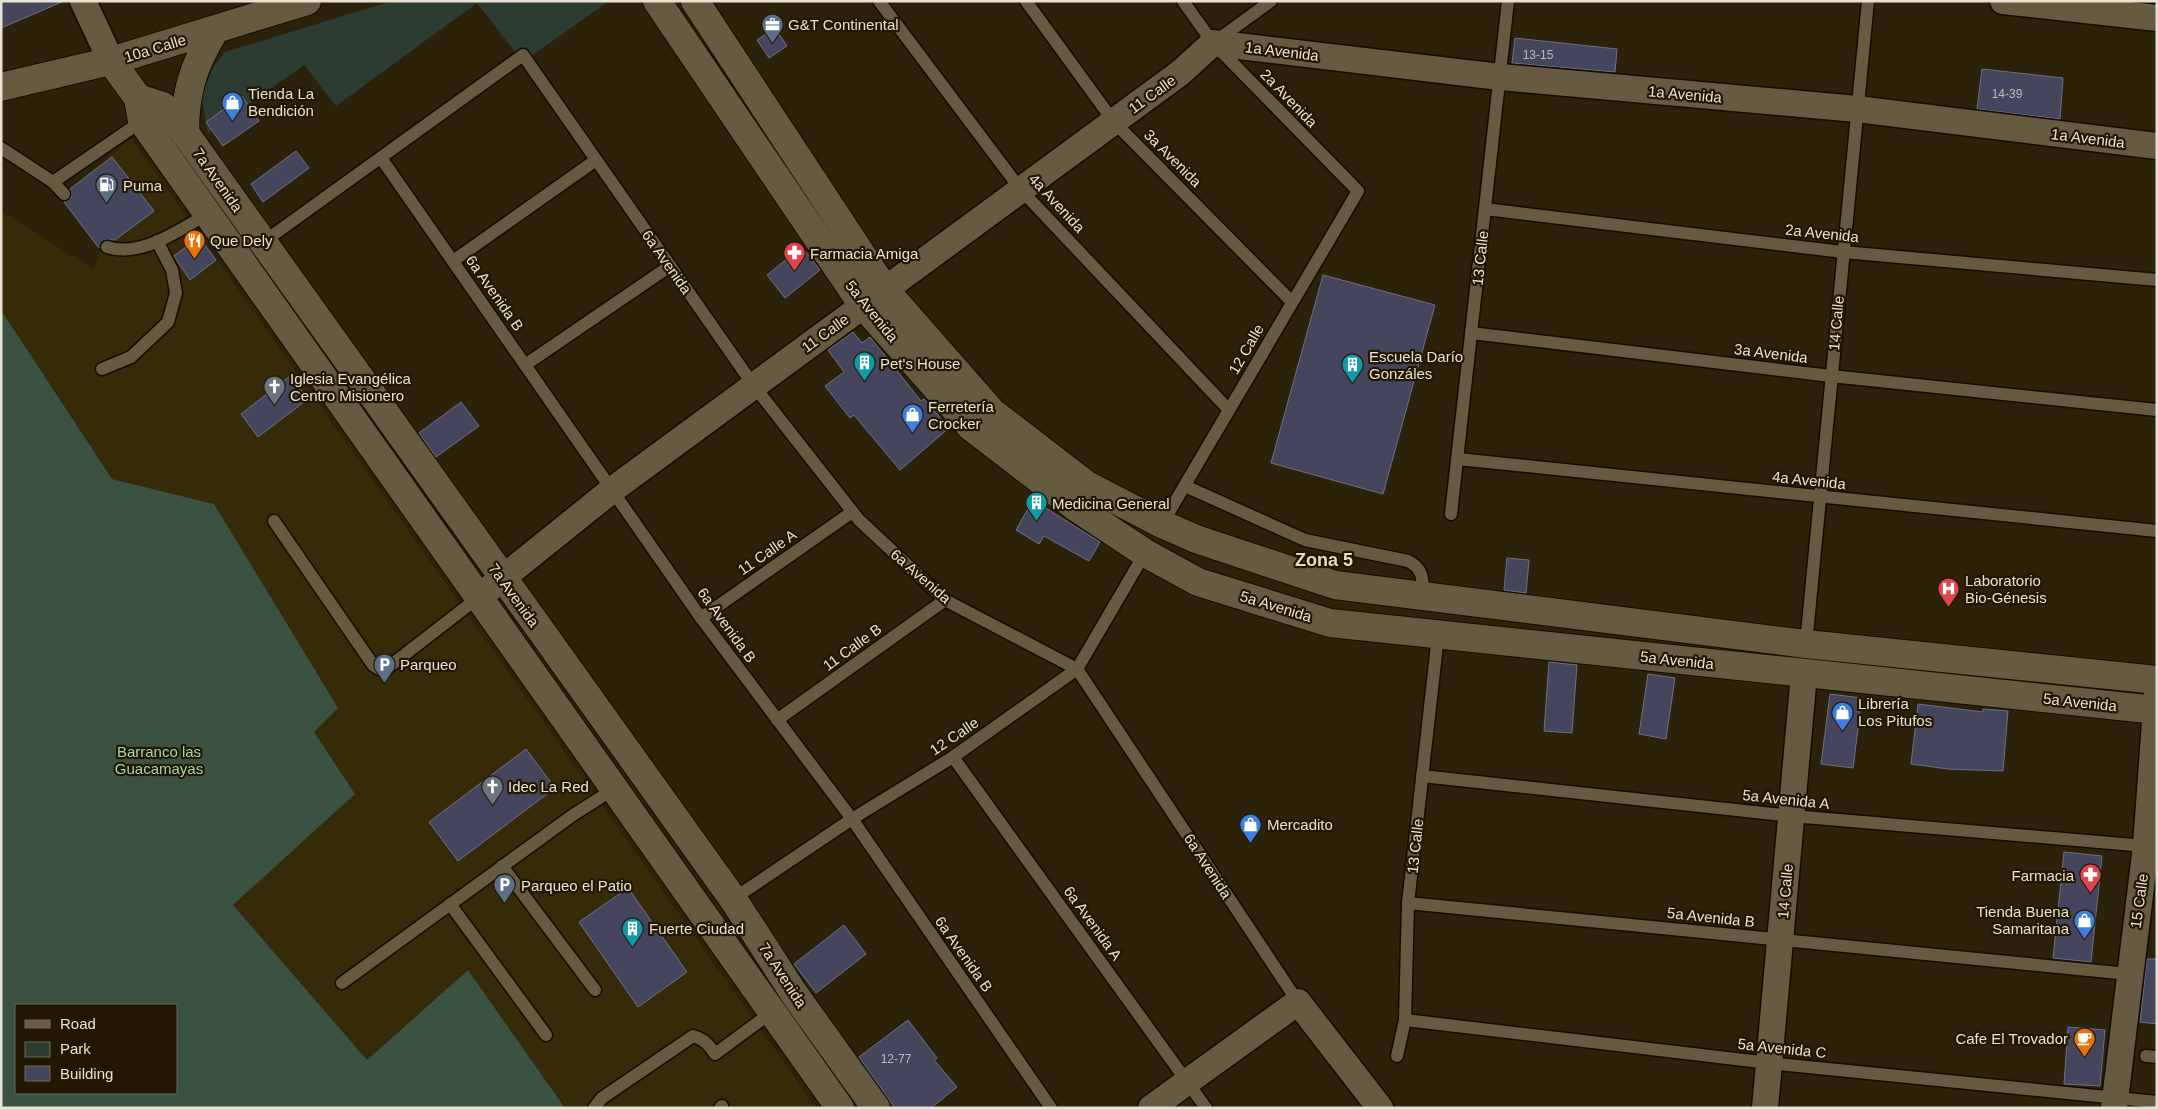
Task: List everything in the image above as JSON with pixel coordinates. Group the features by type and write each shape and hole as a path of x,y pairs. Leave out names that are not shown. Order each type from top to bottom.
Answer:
{"street":[{"name":"7a Avenida","path":"83,1 111,61 208,214 840,1108"},
{"name":"10a Calle","path":"1,87 111,61 306,1"},
{"name":"5a Avenida","path":"657,1 971,427 1074,506 1145,553 1198,582 1330,623 1804,674 2156,704"},
{"name":"5a Avenida","path":"694,1 874,297 992,412 1087,485 1162,524 1196,539 1335,585 1806,644 2157,680"},
{"path":"2003,1 2157,18"},
{"path":"184,133 185,106 190,79 201,54 215,30"},
{"name":"11 Calle","path":"479,597 612,490 1180,74 1213,43"},
{"name":"1a Avenida","path":"1213,43 1500,77 1857,109 2157,146"},
{"name":"7a Avenida","path":"140,109 163,106 184,133 733,899 795,995 876,1108"},
{"name":"14 Calle","path":"1764,1108 1804,674"},
{"name":"15 Calle","path":"2114,1103 2146,846 2156,704"},
{"path":"772,1012 795,995"},
{"path":"1150,1108 1298,1002"},
{"name":"6a Avenida","path":"1298,1002 1380,1108"}],"lane":[{"name":"4a Avenida","path":"879,1 1021,190 1229,410"},
{"name":"3a Avenida","path":"1026,1 1114,122 1292,302"},
{"name":"2a Avenida","path":"1183,1 1213,43 1358,191"},
{"name":"11 Calle","path":"1213,43 1271,1"},
{"name":"13 Calle","path":"1451,514 1508,1"},
{"name":"14 Calle","path":"1806,644 1868,1"},
{"name":"6a Avenida","path":"381,158 523,56 754,386 852,512 945,600 1077,669 1298,1002"},
{"path":"53,182 140,109"},
{"path":"1,148 53,182 64,194"},
{"path":"262,243 381,158"},
{"name":"6a Avenida B","path":"381,158 701,618 852,819 1051,1108"},
{"path":"452,261 596,160"},
{"name":"12 Calle","path":"1162,524 1358,191"},
{"name":"2a Avenida","path":"1485,209 1843,252 2157,280"},
{"path":"106,246 117,250 136,248 157,242 208,214"},
{"path":"102,369 131,357 168,322 176,293 172,270 157,242"},
{"path":"525,365 670,266"},
{"name":"3a Avenida","path":"1472,333 1831,376 2157,410"},
{"name":"4a Avenida","path":"1458,459 1820,498 2157,531"},
{"path":"1185,486 1305,540 1408,561 1417,566 1422,573 1424,595"},
{"name":"11 Calle A","path":"701,618 852,512"},
{"path":"274,521 378,669 386,669 479,597"},
{"name":"12 Calle","path":"733,899 852,819 953,757 1077,669 1145,553"},
{"name":"11 Calle B","path":"777,720 945,600"},
{"name":"13 Calle","path":"1397,1056 1405,1020 1408,904 1438,636"},
{"name":"6a Avenida A","path":"953,757 1206,1108"},
{"name":"5a Avenida A","path":"1422,776 1792,816 2146,846"},
{"path":"342,983 573,815 614,789"},
{"path":"502,866 595,990"},
{"path":"450,904 546,1035"},
{"name":"5a Avenida B","path":"1408,904 2129,974"},
{"path":"594,1108 602,1098 693,1036 701,1038 715,1054 772,1012"},
{"name":"5a Avenida C","path":"1405,1020 2114,1103 2157,1102"}],"shaded area":[{"path":"131,138 816,1108 565,1108 468,970 367,1060 233,905 355,794 314,732 214,504 112,479 1,310 1,211 93,269 101,251 60,197"}],"green space":[{"path":"392,1 609,1 523,62 477,3 336,106 304,65 208,133 201,94 214,66 225,52"},
{"name":"Barranco las Guacamayas","path":"1,310 112,479 214,504 338,708 314,732 355,794 233,905 367,1060 468,970 565,1108 1,1108"}],"building":[{"path":"1,1 64,1 1,28"},
{"name":"G&T Continental","path":"775,28 787,46 769,58 757,40"},
{"path":"1515,38 1617,49 1615,72 1512,63"},
{"path":"1982,69 2063,78 2060,119 1977,109"},
{"name":"Tienda La Bendición","path":"242,96 259,121 223,146 206,122"},
{"path":"296,151 309,168 263,202 251,184"},
{"name":"Puma","path":"112,157 154,211 115,240 104,240 99,248 64,202 72,197 70,189"},
{"name":"Que Dely","path":"199,237 216,260 190,280 174,256"},
{"name":"Farmacia Amiga","path":"802,247 820,270 785,298 767,275"},
{"name":"Escuela Darío Gonzáles","path":"1323,275 1435,305 1383,494 1271,463"},
{"path":"853,332 862,343 870,337 921,401 924,399 949,428 900,470 854,415 850,418 825,386 844,372 828,350"},
{"name":"Iglesia Evangélica Centro Misionero","path":"290,376 308,399 258,437 241,414"},
{"path":"461,402 479,426 436,457 419,433"},
{"path":"1033,500 1100,542 1089,561 1044,536 1039,544 1016,530"},
{"path":"1507,558 1529,560 1526,593 1504,590"},
{"path":"1549,662 1577,665 1572,733 1544,731"},
{"path":"1648,674 1675,678 1666,739 1639,734"},
{"name":"Librería Los Pitufos","path":"1830,694 1862,698 1853,768 1821,764"},
{"path":"1918,704 1983,712 1983,709 2008,711 2003,771 1948,769 1911,764"},
{"name":"Idec La Red","path":"526,749 555,788 458,861 429,822"},
{"path":"2064,852 2102,856 2091,962 2053,958"},
{"name":"Fuerte Ciudad","path":"628,888 687,972 638,1007 579,922"},
{"path":"844,925 866,954 816,993 794,964"},
{"path":"2147,959 2157,959 2157,1024 2140,1022"},
{"path":"908,1020 937,1058 934,1060 957,1087 931,1108 895,1108 859,1057"},
{"name":"Cafe El Trovador","path":"2068,1027 2105,1030 2100,1086 2064,1084"}],"place":[{"name":"G&T Continental","path":"772,43"},
{"name":"Tienda La Bendición","path":"232,121"},
{"name":"Puma","path":"107,204"},
{"name":"Que Dely","path":"194,259"},
{"name":"Farmacia Amiga","path":"794,272"},
{"name":"Pet's House","path":"864,382"},
{"name":"Escuela Darío Gonzáles","path":"1353,384"},
{"name":"Iglesia Evangélica Centro Misionero","path":"274,406"},
{"name":"Ferretería Crocker","path":"912,434"},
{"name":"Medicina General","path":"1036,522"},
{"name":"Laboratorio Bio-Génesis","path":"1949,608"},
{"name":"Parqueo","path":"384,683"},
{"name":"Librería Los Pitufos","path":"1842,731"},
{"name":"Idec La Red","path":"492,805"},
{"name":"Mercadito","path":"1251,843"},
{"name":"Farmacia","path":"2090,894"},
{"name":"Parqueo el Patio","path":"505,904"},
{"name":"Tienda Buena Samaritana","path":"2085,939"},
{"name":"Fuerte Ciudad","path":"633,947"},
{"name":"Cafe El Trovador","path":"2084,1057"}],"district":[{"name":"Zona 5","path":"1324,560"}]}
